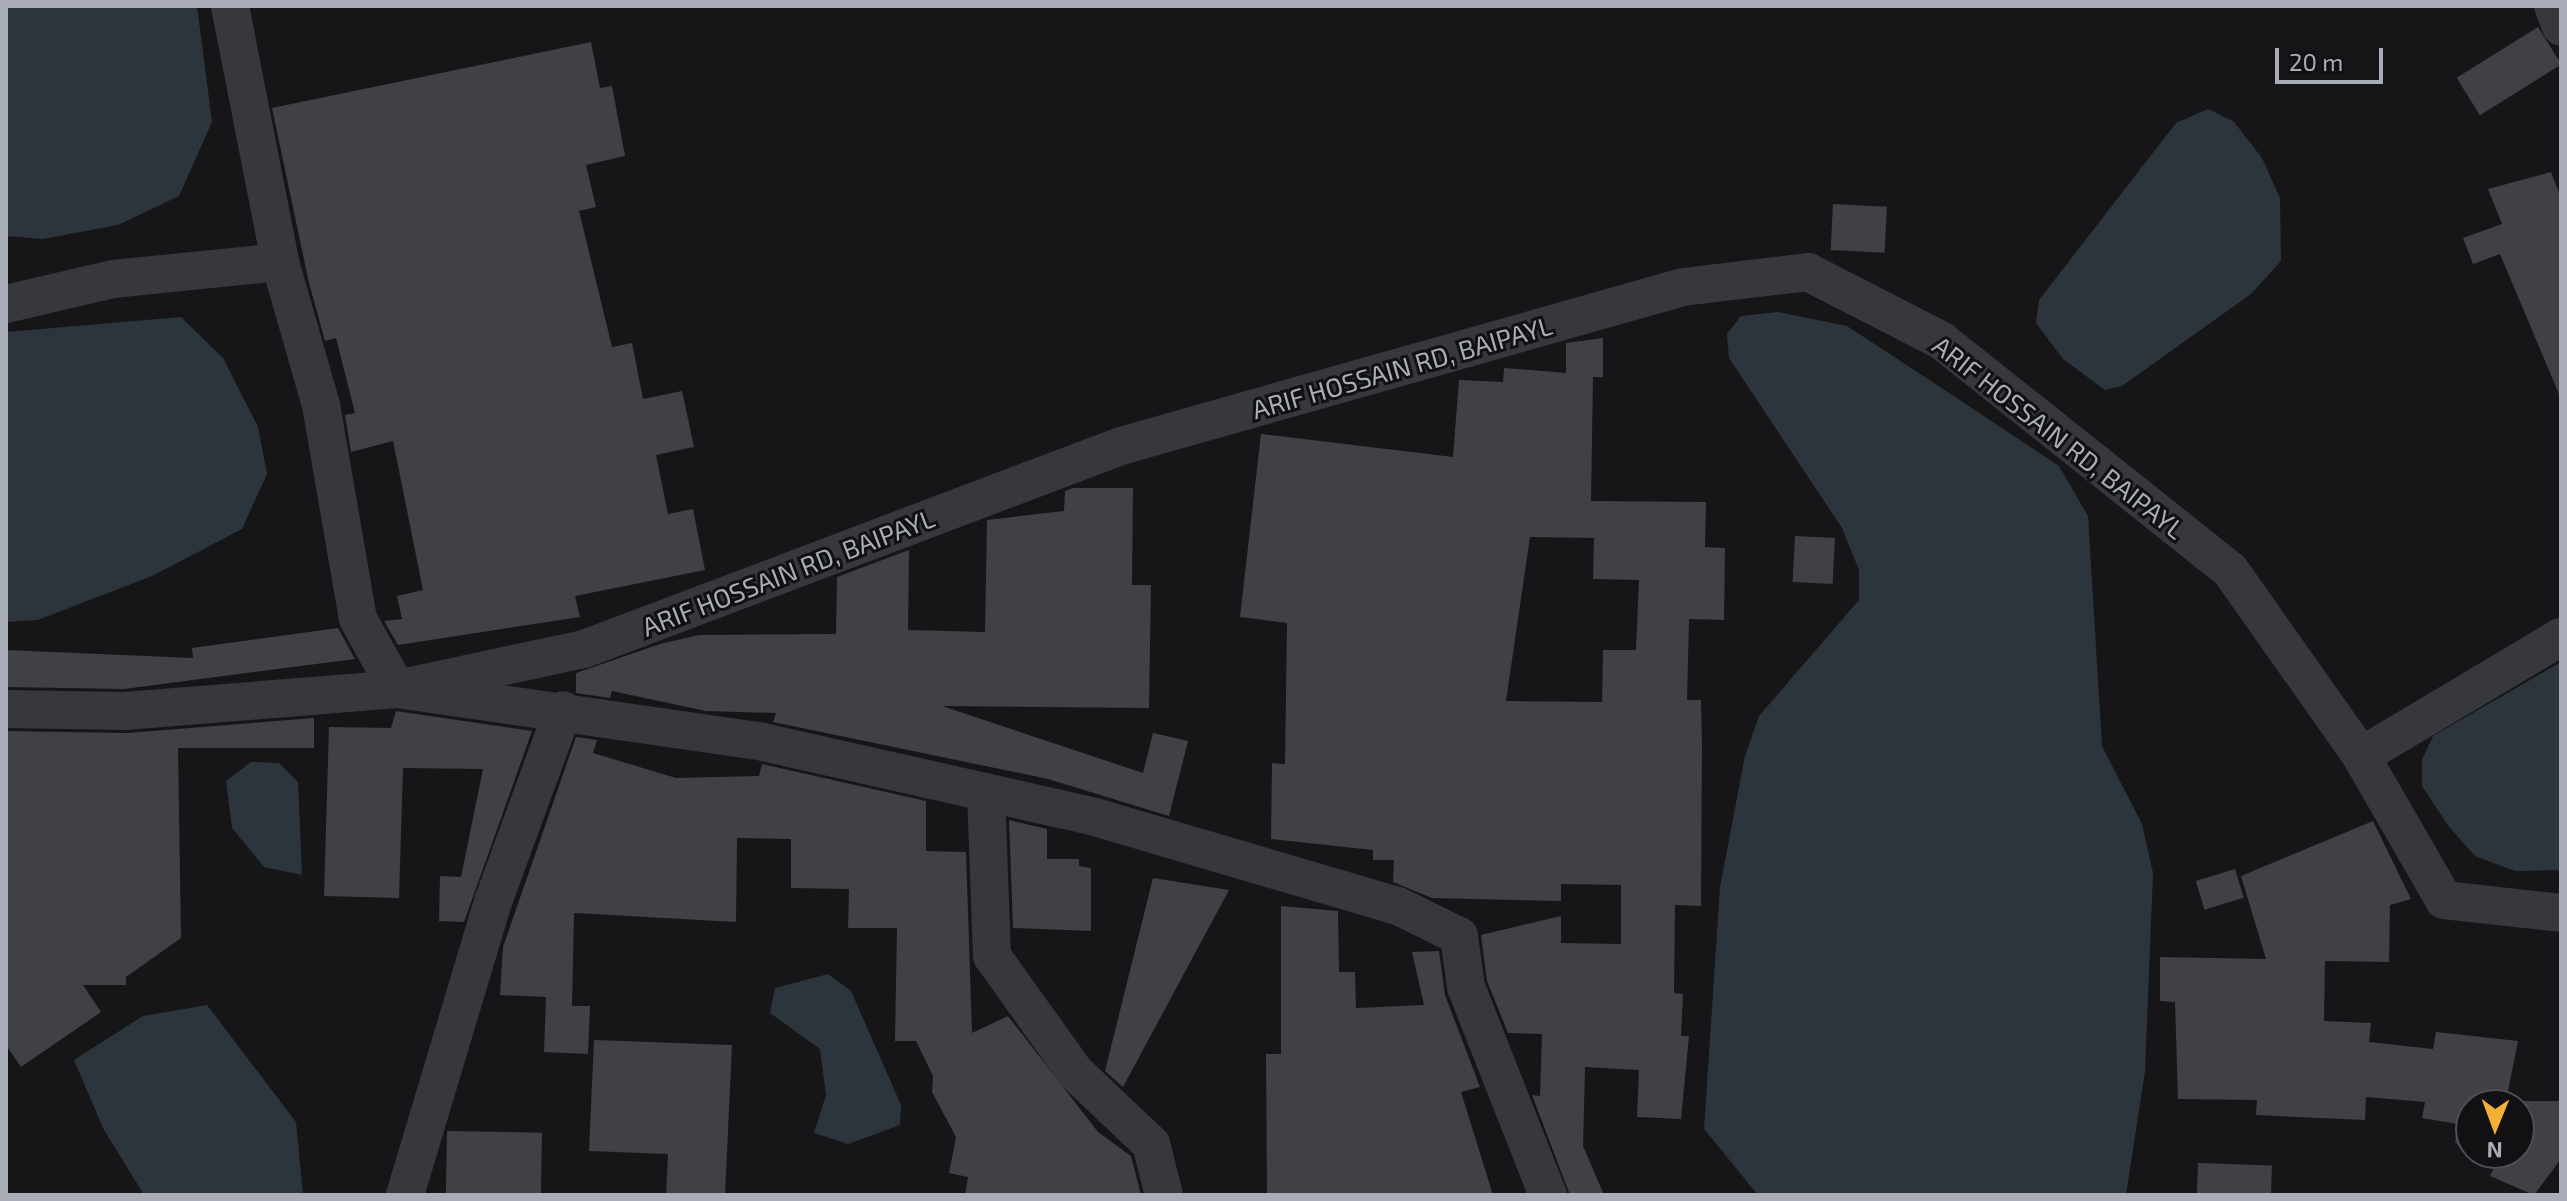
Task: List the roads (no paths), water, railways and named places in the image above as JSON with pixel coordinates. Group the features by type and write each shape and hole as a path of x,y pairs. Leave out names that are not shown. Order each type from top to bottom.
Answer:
{"street":[{"path":"230,6 280,262 321,405 358,619 397,689 563,710 763,742 986,792 1398,906 1459,936 1466,987 1548,1195"},
{"path":"2553,6 2561,27"},
{"path":"6,304 113,279 280,262"},
{"name":"ARIF HOSSAIN RD, BAIPAYL","path":"6,709 125,711 397,689 584,649 1121,446 1683,287 1808,272 1942,341 2230,570 2361,756 2444,900 2561,913"},
{"path":"2361,756 2561,637"},
{"path":"405,1195 494,899 563,710"},
{"path":"986,792 992,956 1075,1072 1151,1144 1164,1195"}]}
